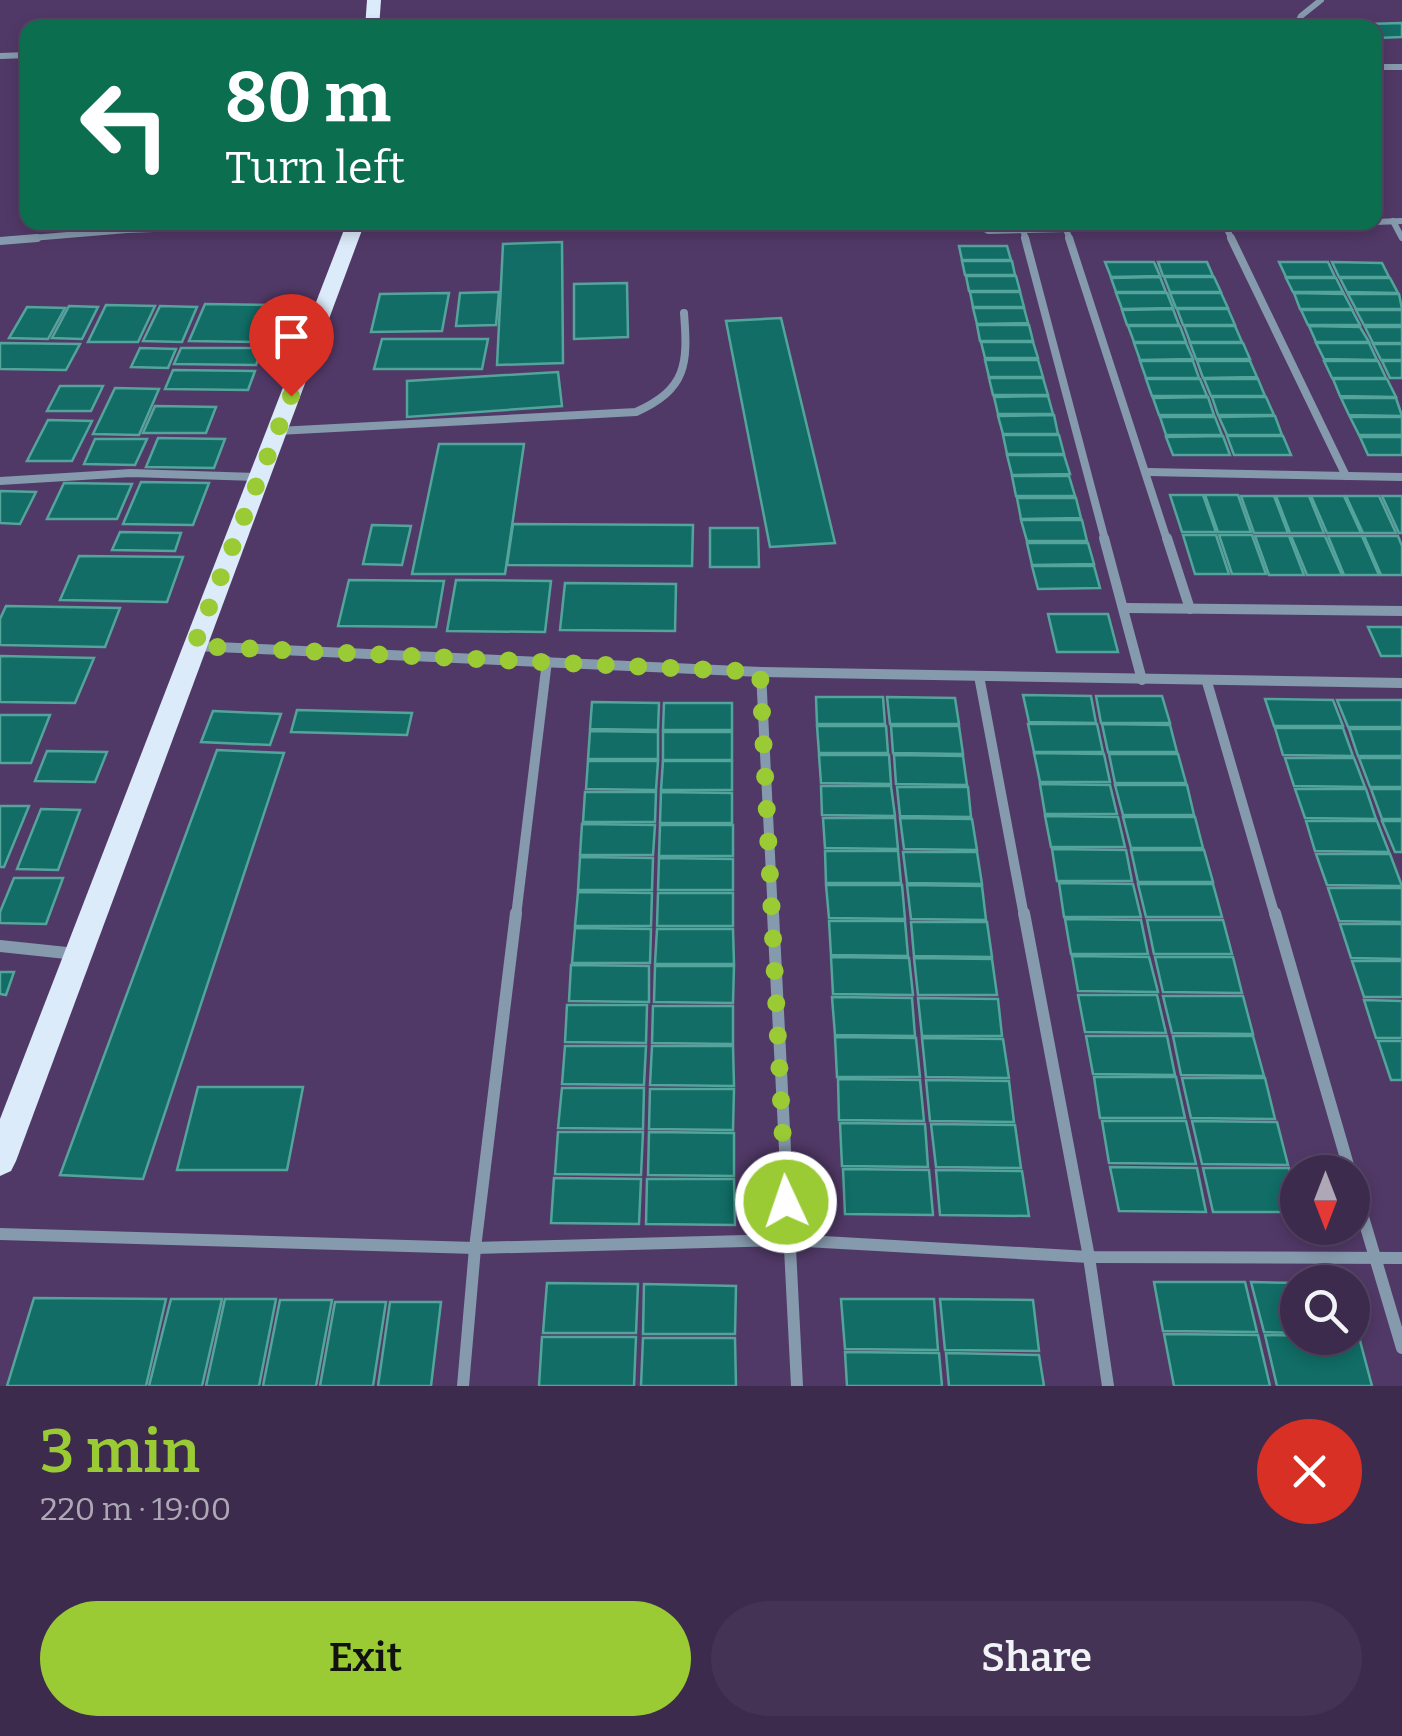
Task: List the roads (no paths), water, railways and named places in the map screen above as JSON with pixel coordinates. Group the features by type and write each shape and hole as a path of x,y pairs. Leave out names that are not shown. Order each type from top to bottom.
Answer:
{"main road":[{"path":"0,1161 278,431 349,230"}],"street":[{"path":"1300,20 1321,0"},
{"path":"1397,221 1402,238"},
{"path":"0,241 128,230"},
{"path":"986,230 1023,230 1142,680"},
{"path":"1066,230 1190,609"},
{"path":"1227,230 1346,476"},
{"path":"278,431 636,412 666,401 678,383 687,352 684,313"},
{"path":"1148,472 1402,477"},
{"path":"0,481 131,474 260,477"},
{"path":"1126,608 1402,611"},
{"path":"194,646 760,672 1402,683"},
{"path":"463,1386 475,1248 546,661"},
{"path":"760,672 796,1386"},
{"path":"979,676 1090,1257 1108,1386"},
{"path":"1208,682 1345,1155"},
{"path":"0,946 77,954"},
{"path":"0,1234 475,1248 788,1240 1090,1257 1402,1258"},
{"path":"1370,1241 1402,1348"}]}
